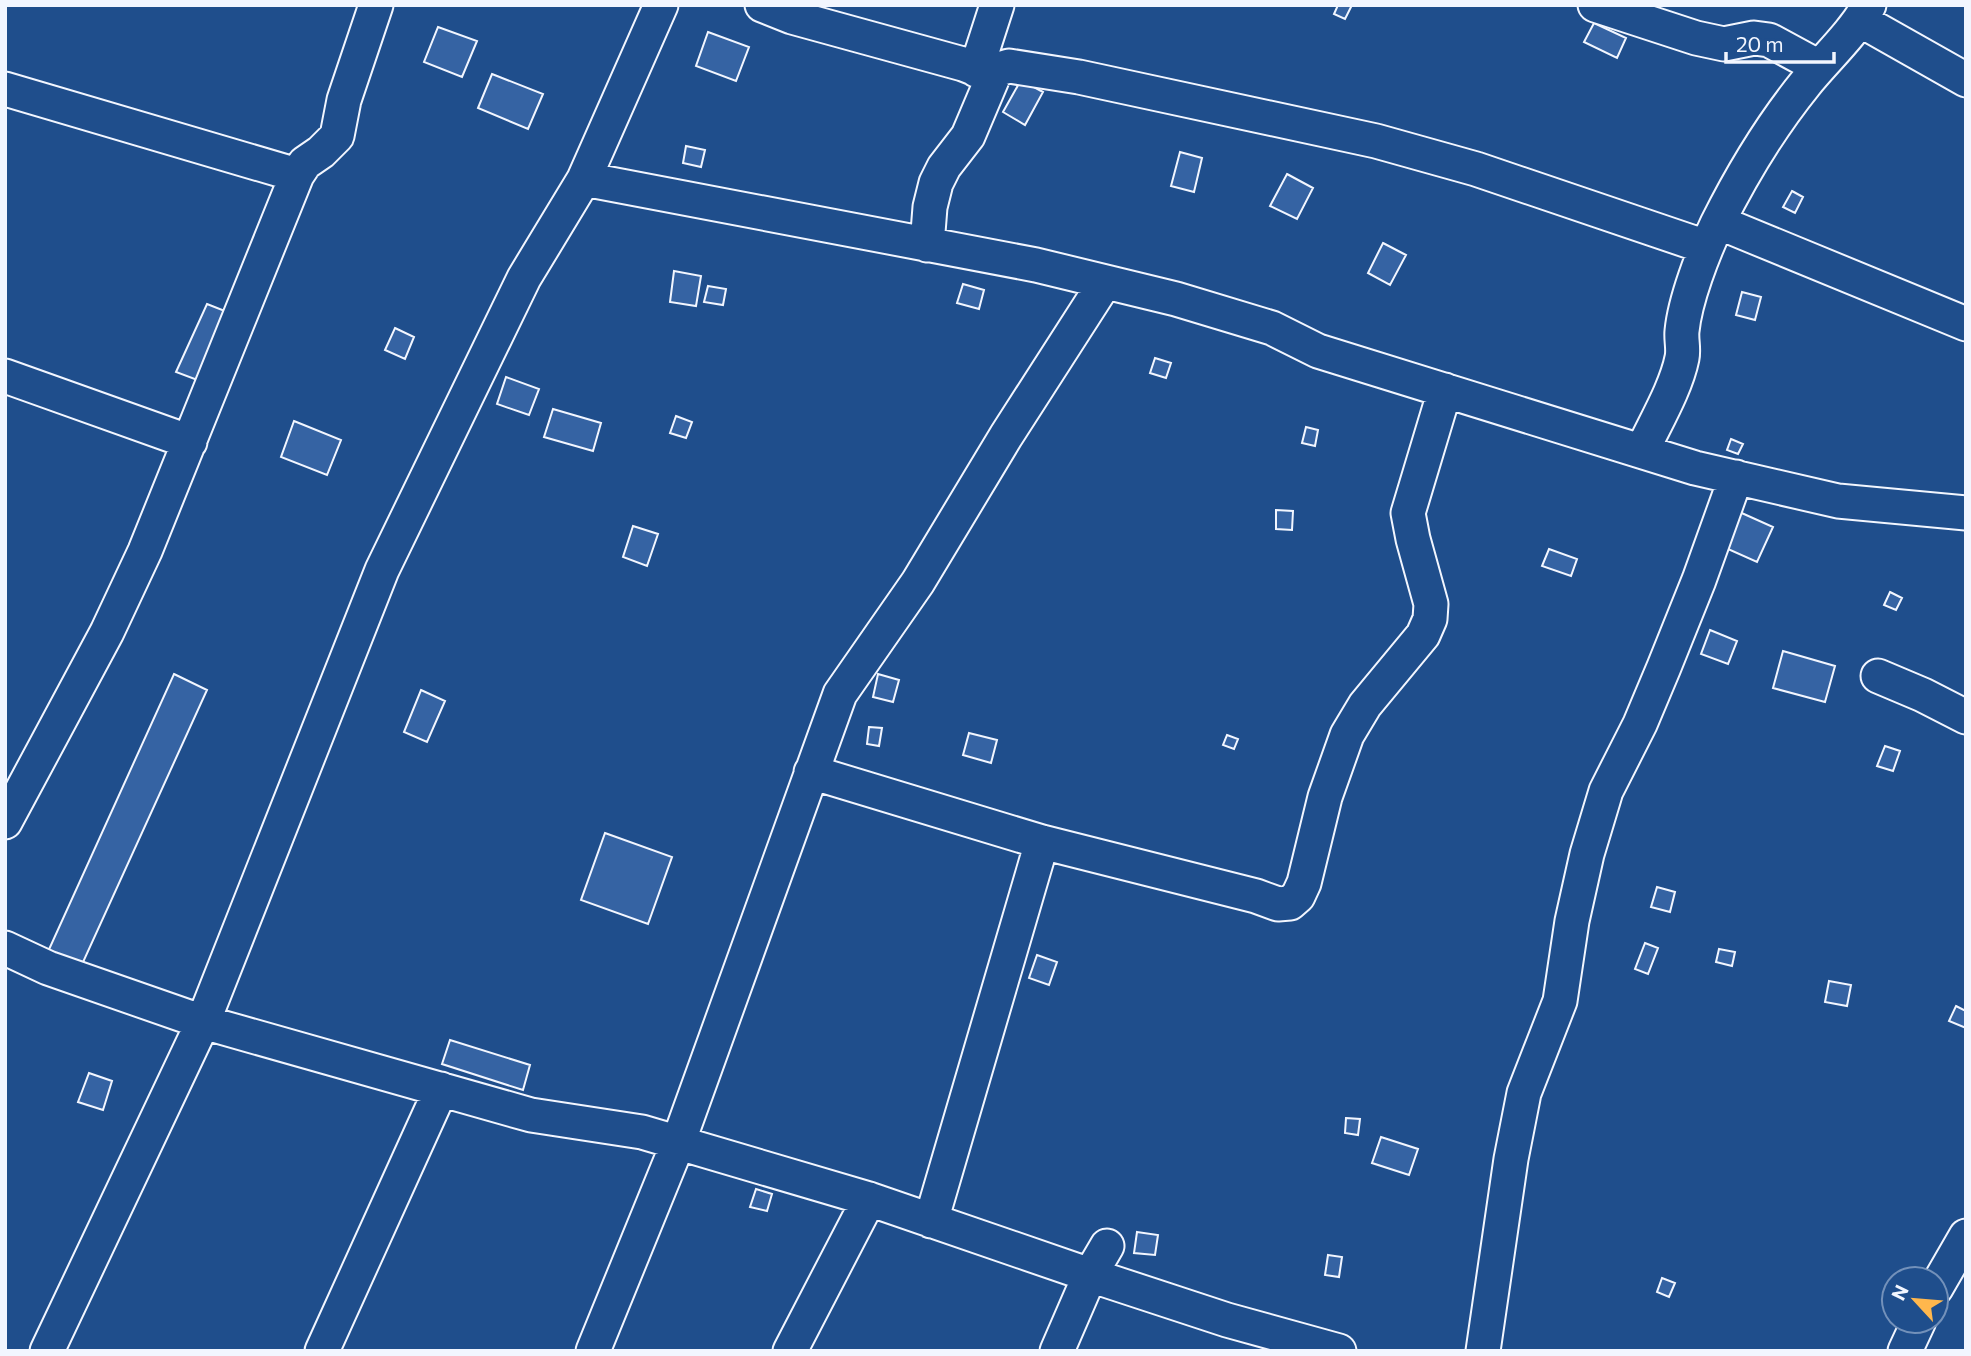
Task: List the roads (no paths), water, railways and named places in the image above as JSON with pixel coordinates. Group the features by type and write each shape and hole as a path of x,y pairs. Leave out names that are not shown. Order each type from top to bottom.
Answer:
{"street":[{"path":"5,822 107,632 145,551 297,175 305,163 337,136 344,100 376,5"},
{"path":"47,1351 203,1022 382,570 524,278 584,179 661,5"},
{"path":"762,5 792,17 986,70 1009,66 1079,77 1376,141 1712,235 1966,324"},
{"path":"927,245 930,207 936,183 944,167 968,135 986,70 997,5"},
{"path":"1595,5 1696,38 1724,44 1754,38 1769,40 1819,67"},
{"path":"1642,451 1683,355 1682,330 1712,235 1763,143 1819,67 1864,13 1966,80"},
{"path":"5,89 297,175"},
{"path":"584,179 1036,265 1176,299 1272,328 1318,351 1695,468 1839,501 1966,513"},
{"path":"593,1351 678,1143 840,694 918,582 1006,436 1105,282"},
{"path":"5,376 190,442"},
{"path":"811,772 1042,842 1256,896 1278,904 1290,903 1298,896 1304,883 1325,797 1347,735 1365,705 1423,635 1430,619 1431,604 1408,513 1445,390"},
{"path":"1483,1351 1511,1159 1524,1093 1560,1001 1570,934 1587,854 1606,791 1640,724 1664,667 1736,477"},
{"path":"1878,676 1966,717"},
{"path":"931,1221 1042,842"},
{"path":"5,948 48,968 203,1022 531,1115 642,1132 869,1199 1227,1320 1339,1351"},
{"path":"322,1351 441,1089"},
{"path":"790,1351 869,1199"},
{"path":"1949,1265 1966,1236"},
{"path":"1057,1351 1090,1275 1107,1246"},
{"path":"1905,1351 1912,1335"}]}
